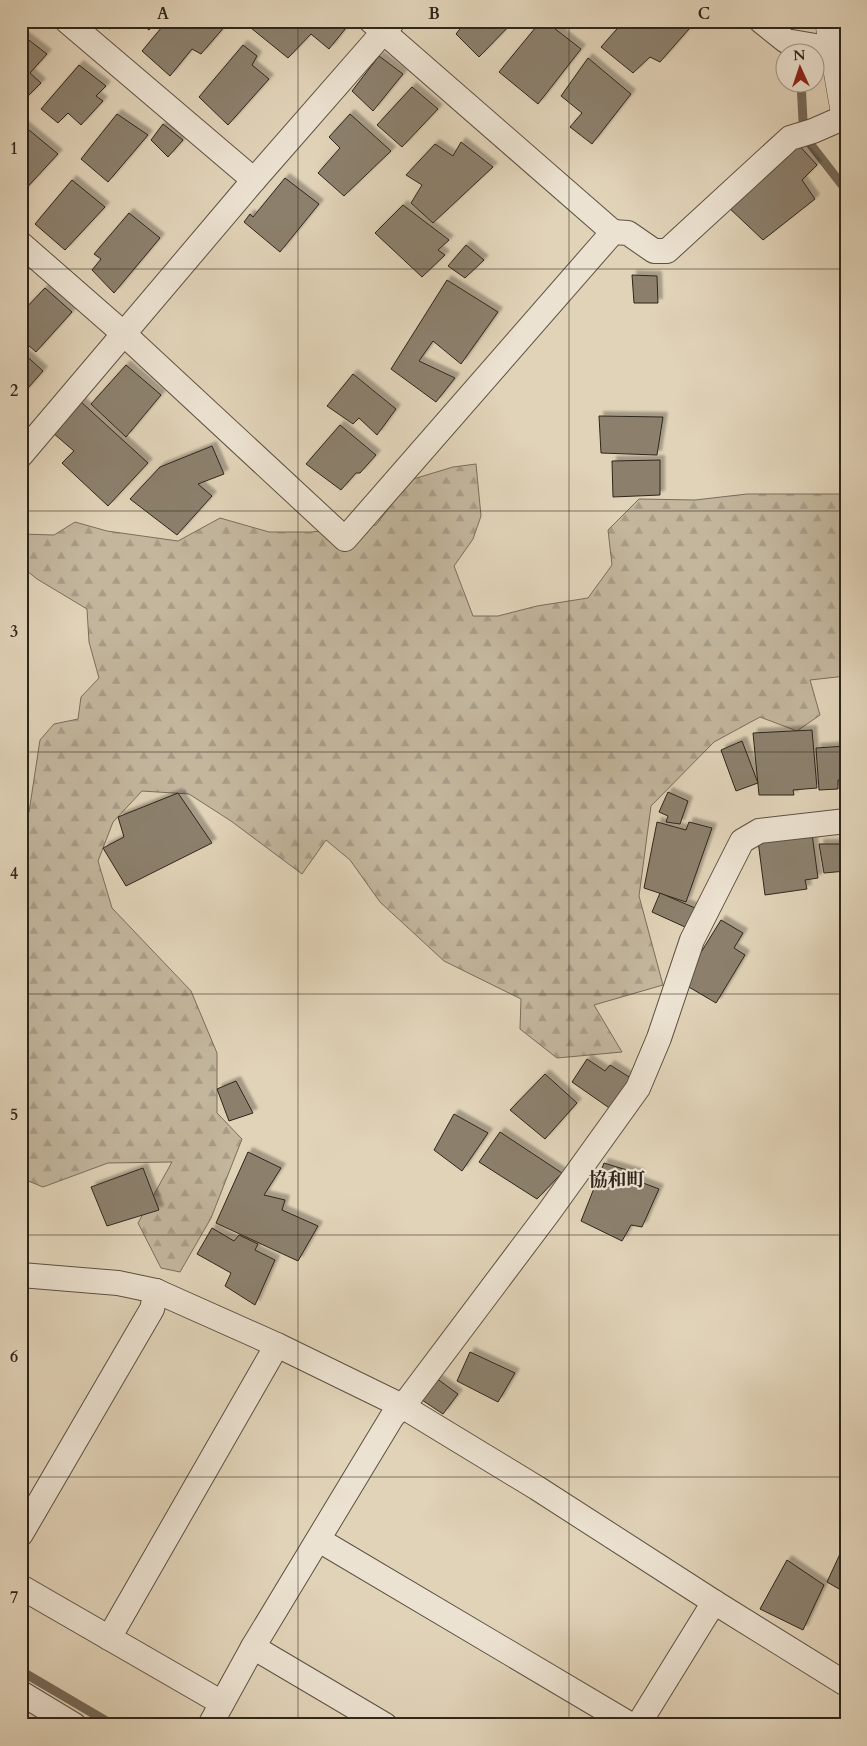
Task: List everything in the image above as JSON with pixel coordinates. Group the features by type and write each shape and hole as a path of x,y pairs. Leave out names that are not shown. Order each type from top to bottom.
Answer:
{"street":[{"path":"67,21 254,180"},
{"path":"760,21 786,41 832,50"},
{"path":"21,455 383,25 613,232 628,232 654,251 667,251 790,138 845,118 832,50 829,21"},
{"path":"21,244 124,334 345,539 613,232"},
{"path":"210,1725 253,1647 392,1417 549,1212 638,1088 659,1038 692,940 742,841 760,831 846,822"},
{"path":"21,1275 118,1284 156,1291 277,1345 402,1406 537,1488 846,1684"},
{"path":"21,1534 152,1309 156,1291"},
{"path":"108,1638 277,1345"},
{"path":"319,1540 631,1725"},
{"path":"21,1587 222,1702"},
{"path":"638,1725 714,1602"},
{"path":"253,1647 385,1725"},
{"path":"21,1693 74,1725"}],"green space":[{"path":"476,464 481,516 473,539 454,566 473,616 498,616 537,606 588,598 612,565 608,530 639,499 695,500 747,494 846,495 846,676 810,680 820,715 797,731 760,717 714,742 651,806 639,896 663,985 594,1005 622,1052 557,1058 520,1029 521,999 444,961 380,902 350,860 326,840 302,874 231,821 189,794 142,791 113,822 98,861 112,908 191,991 217,1053 217,1113 242,1139 211,1218 180,1272 161,1268 138,1223 172,1162 108,1163 43,1187 21,1178 21,807 29,812 40,740 54,724 78,719 81,697 99,678 89,642 87,609 37,579 21,566 21,534 54,535 75,522 107,531 178,541 220,518 269,532 311,532 376,525 410,480 453,467"}],"building":[{"path":"89,21 113,21 110,29"},
{"path":"138,21 157,21 149,30"},
{"path":"167,21 221,21 226,25 201,54 192,49 170,76 142,51"},
{"path":"257,21 348,21 350,23 329,49 311,34 288,58 251,28"},
{"path":"466,21 514,21 479,57 456,34"},
{"path":"541,21 545,21 581,49 538,104 499,72"},
{"path":"624,21 696,21 660,62 650,57 633,73 601,47"},
{"path":"21,34 47,54 30,73 41,83 21,103"},
{"path":"243,45 257,56 252,65 269,79 228,125 199,97"},
{"path":"379,56 403,74 373,111 352,91"},
{"path":"588,58 631,94 592,144 570,127 582,113 561,96"},
{"path":"79,65 106,86 96,96 103,101 81,125 68,113 58,123 41,109"},
{"path":"412,87 438,109 402,147 377,125"},
{"path":"117,114 148,135 108,182 81,159"},
{"path":"350,114 391,151 344,196 318,173 340,148 329,137"},
{"path":"163,124 183,140 168,157 151,140"},
{"path":"23,125 58,154 21,194 21,127"},
{"path":"794,140 817,165 802,180 815,199 763,240 727,206"},
{"path":"461,142 493,167 433,223 411,203 422,185 406,175 435,144 453,156"},
{"path":"285,178 319,204 280,252 244,222 250,214 253,217"},
{"path":"72,180 105,207 65,250 35,224"},
{"path":"403,205 449,240 438,250 445,255 422,277 375,233"},
{"path":"129,213 160,238 114,293 92,270 101,259 94,254"},
{"path":"466,245 484,260 465,278 448,266"},
{"path":"632,275 657,276 658,303 634,303"},
{"path":"447,280 498,312 461,364 433,341 419,361 455,378 436,402 391,369"},
{"path":"45,288 72,312 36,352 21,339 21,313"},
{"path":"21,351 43,371 21,396"},
{"path":"126,365 161,395 126,437 91,404"},
{"path":"353,374 396,409 377,435 359,418 353,424 327,406"},
{"path":"80,401 148,463 108,506 62,463 74,451 53,433"},
{"path":"599,416 663,417 657,455 601,453"},
{"path":"340,425 376,455 341,490 306,464"},
{"path":"212,446 224,474 198,484 212,496 177,535 130,499 160,467"},
{"path":"660,460 660,495 613,497 612,461"},
{"path":"812,730 817,788 793,790 794,795 759,795 753,733"},
{"path":"742,741 758,783 736,791 721,750"},
{"path":"846,746 846,780 838,780 838,789 819,790 816,748"},
{"path":"668,792 688,801 680,824 666,822 668,816 659,812"},
{"path":"178,793 212,843 126,886 103,848 124,837 118,817"},
{"path":"657,822 686,830 689,822 712,828 686,902 644,888"},
{"path":"812,834 818,878 805,880 807,889 765,895 758,841"},
{"path":"819,844 845,844 846,871 824,873"},
{"path":"660,893 695,908 685,927 652,912"},
{"path":"721,920 743,933 734,948 745,955 716,1003 682,983"},
{"path":"587,1059 605,1071 610,1065 634,1080 615,1112 572,1082"},
{"path":"545,1074 577,1103 545,1139 510,1110"},
{"path":"236,1081 253,1113 229,1121 217,1089"},
{"path":"454,1114 488,1133 462,1171 434,1150"},
{"path":"500,1132 562,1173 537,1199 479,1162"},
{"path":"248,1152 281,1168 264,1195 285,1200 282,1210 318,1226 298,1261 216,1223"},
{"path":"604,1163 640,1174 638,1181 659,1189 642,1227 631,1225 622,1241 581,1221"},
{"path":"143,1168 159,1210 107,1226 91,1187"},
{"path":"212,1228 234,1241 239,1235 258,1244 255,1250 275,1260 255,1305 225,1286 231,1273 197,1254"},
{"path":"470,1352 515,1373 498,1402 457,1381"},
{"path":"436,1378 458,1394 443,1414 422,1400"},
{"path":"846,1541 846,1593 827,1582"},
{"path":"787,1560 824,1585 803,1630 760,1609"}],"waterway":[{"path":"802,92 803,121 808,141 846,190"},
{"path":"21,1671 113,1725"}],"district":[{"name":"協和町","path":"617,1180"}]}
